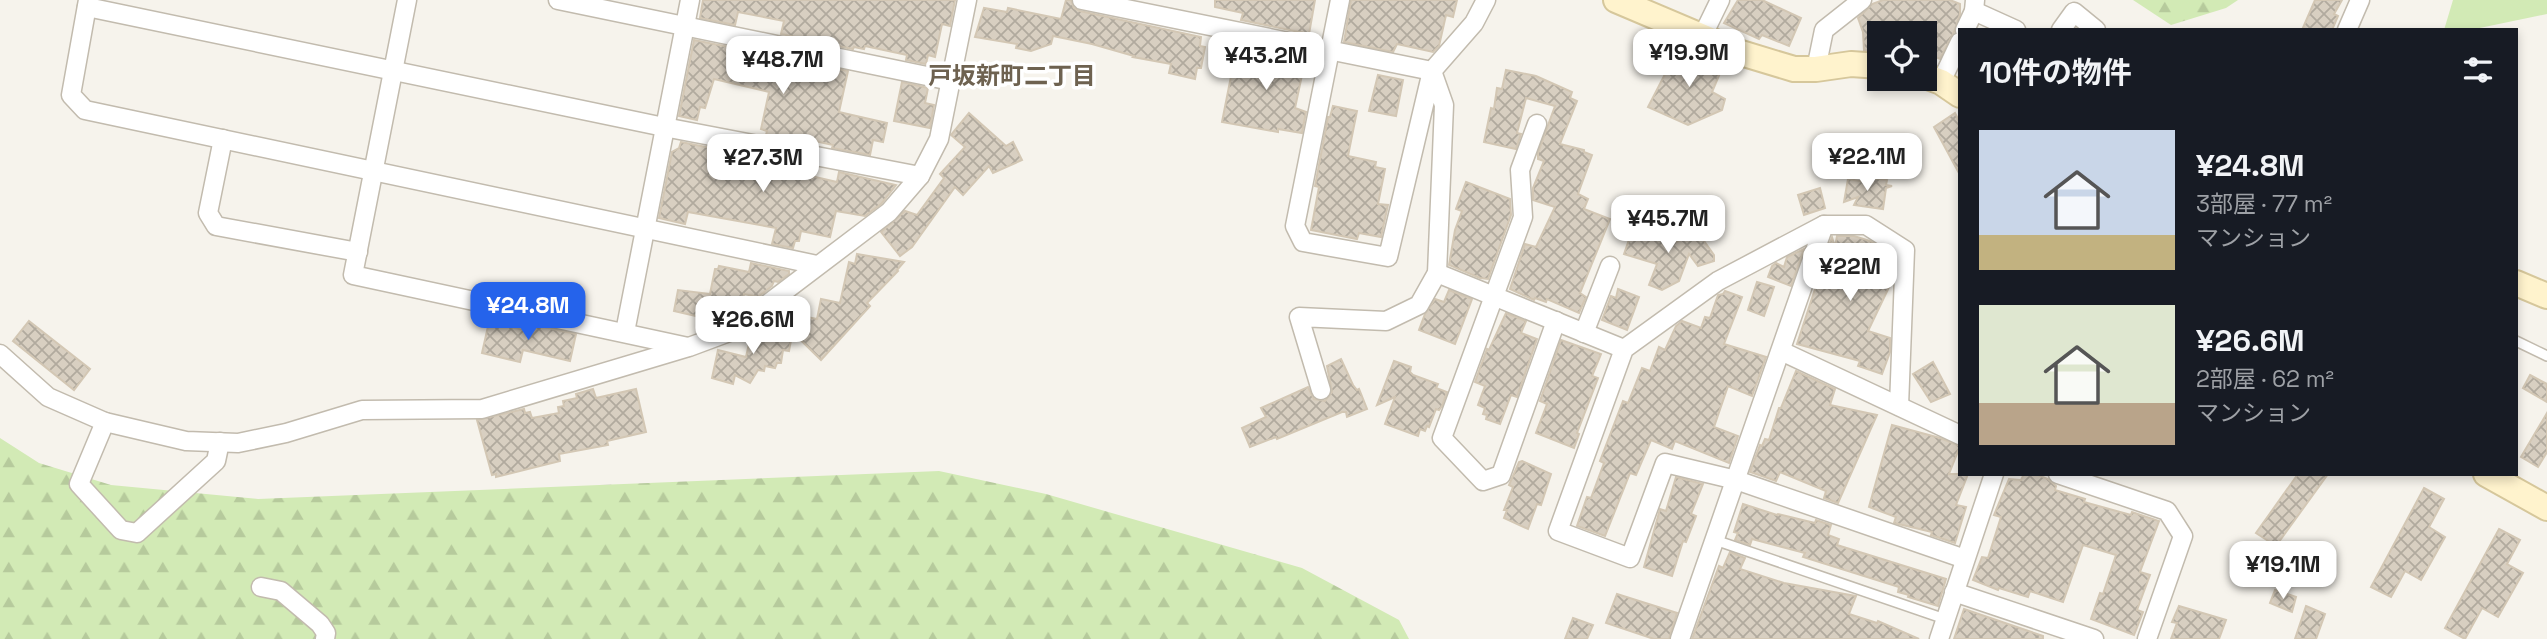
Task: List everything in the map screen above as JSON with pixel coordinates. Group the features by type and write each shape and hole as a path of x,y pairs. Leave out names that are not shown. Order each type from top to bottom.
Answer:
{"street":[{"path":"407,0 353,275 689,347"},
{"path":"558,0 951,81"},
{"path":"625,332 690,0"},
{"path":"0,354 48,397 105,422 186,441 238,443 286,433 362,410 481,409 689,347 732,331 889,212 920,176 939,139 967,0"},
{"path":"1082,0 1432,71"},
{"path":"1340,0 1294,226 1303,242 1388,257 1432,71 1474,23 1486,0"},
{"path":"1616,0 1741,53 1794,69 1867,65"},
{"path":"1702,37 1720,0"},
{"path":"1816,69 1824,30 1862,0"},
{"path":"2348,28 2360,0"},
{"path":"817,265 85,110 71,95 88,4 664,127 920,176"},
{"path":"1966,28 1975,6 2013,28"},
{"path":"2063,28 2074,12 2094,28"},
{"path":"1942,84 1958,46"},
{"path":"1321,390 1299,317 1386,321 1419,305 1437,273 1444,104 1432,71"},
{"path":"1537,124 1520,170 1523,217 1442,438 1483,481 1501,475 1556,321"},
{"path":"223,139 208,213 216,226 358,252"},
{"path":"1680,639 1824,225"},
{"path":"1899,405 1905,250 1867,225 1824,225 1718,281 1625,349 1558,531 1630,558 1665,463 1736,480 1965,559"},
{"path":"1584,332 1610,266"},
{"path":"1437,273 1625,349"},
{"path":"2518,285 2547,296"},
{"path":"1781,351 1958,434"},
{"path":"105,422 79,484 121,530 137,533 216,461 220,442"},
{"path":"1939,639 1993,476"},
{"path":"2064,476 2167,510 2183,536 2147,639"},
{"path":"2490,476 2547,508"},
{"path":"261,587 281,591 320,624 326,633 325,639"},
{"path":"1954,592 2094,639"}],"lane":[{"path":"2518,342 2547,356"},
{"path":"1715,540 1945,620"}],"green space":[{"path":"2133,0 2238,0 2226,8 2171,25"},
{"path":"2453,0 2547,0 2547,14 2480,28 2445,28"},
{"path":"0,438 39,463 111,485 258,499 939,471 1046,494 1302,568 1399,620 1409,639 0,639"}],"building":[{"path":"703,0 955,0 950,26 942,24 935,57 928,55 926,64 906,60 907,55 865,46 864,49 853,49 781,34 784,21 738,12 735,25 700,18"},
{"path":"1066,0 1071,0 1074,8 1080,11 1201,37 1200,46 1205,47 1201,68 1197,68 1195,79 1169,73 1171,64 1053,36 1051,44 1031,51 1016,48 1017,44 975,37 984,8 1007,12 1008,8 1061,19"},
{"path":"1215,0 1315,0 1309,34 1241,20 1243,13 1215,7"},
{"path":"1351,0 1457,0 1453,17 1446,15 1439,46 1433,52 1397,44 1393,52 1344,42"},
{"path":"1738,0 1762,0 1801,18 1789,46 1762,35 1759,39 1724,23"},
{"path":"1883,0 1950,0 1960,4 1960,14 1940,59 1937,58 1937,21 1867,21 1867,50 1864,50 1863,32 1858,18 1872,4"},
{"path":"2315,0 2342,0 2334,14 2338,16 2333,28 2303,28"},
{"path":"694,40 848,71 839,112 887,123 883,142 873,140 870,155 832,148 833,145 792,136 791,140 766,135 767,131 761,129 769,92 714,79 705,108 700,107 697,120 679,116"},
{"path":"1679,47 1723,66 1712,92 1725,99 1722,110 1688,125 1648,107"},
{"path":"1262,48 1308,59 1295,108 1306,112 1302,133 1278,129 1278,132 1222,122 1236,51 1261,56"},
{"path":"1506,70 1536,76 1572,92 1570,98 1577,101 1560,144 1584,150 1592,155 1578,194 1588,199 1584,209 1610,219 1580,293 1586,297 1579,313 1547,299 1546,302 1535,298 1534,300 1510,289 1525,244 1536,247 1555,207 1533,200 1533,188 1544,161 1538,159 1538,153 1555,106 1526,98 1516,149 1484,142 1497,88 1502,89"},
{"path":"1378,75 1403,80 1396,116 1369,111"},
{"path":"902,82 928,88 925,103 934,105 930,128 894,121"},
{"path":"1333,106 1357,111 1348,156 1376,162 1375,167 1385,169 1378,204 1388,205 1381,237 1359,233 1357,239 1311,230 1319,187 1315,186 1328,117"},
{"path":"969,113 1006,146 1013,142 1022,160 993,173 989,166 963,195 955,187 912,247 900,256 881,232 905,211 917,215 944,178 940,174 965,147 951,135"},
{"path":"1955,113 1958,119 1958,171 1934,127"},
{"path":"681,142 721,150 720,155 837,182 839,172 896,185 881,204 865,216 836,211 830,237 801,231 799,241 795,241 793,248 772,244 776,228 688,212 685,224 659,218 672,152 679,148"},
{"path":"1872,178 1887,180 1886,185 1892,186 1886,188 1883,209 1854,205 1858,197 1844,202 1848,179 1871,183"},
{"path":"1466,182 1510,199 1511,215 1488,279 1449,265 1455,230 1462,211 1456,209"},
{"path":"1820,188 1825,208 1804,215 1798,195"},
{"path":"1633,228 1677,242 1698,228 1697,231 1714,255 1714,261 1698,266 1689,254 1679,281 1662,290 1649,285 1657,264 1624,254"},
{"path":"1837,236 1854,236 1870,241 1893,256 1892,281 1868,331 1890,338 1890,352 1882,374 1858,366 1860,361 1797,344 1832,237 1835,247"},
{"path":"1804,249 1791,286 1768,277 1772,266 1776,263 1784,267 1787,257"},
{"path":"857,254 904,262 867,303 870,306 821,360 774,314 777,311 817,319 821,299 840,303 849,262 855,264"},
{"path":"751,263 789,271 789,274 778,282 774,281 772,286 758,297 744,294 741,310 731,318 724,316 722,322 674,311 678,290 710,294 715,269 719,266 749,272"},
{"path":"1757,282 1774,287 1764,316 1748,310"},
{"path":"1618,289 1639,297 1627,330 1602,320 1611,296 1616,298"},
{"path":"1449,290 1472,299 1455,344 1419,330 1435,299 1444,302"},
{"path":"1725,291 1742,297 1724,344 1766,357 1752,396 1728,386 1714,427 1738,436 1729,463 1675,441 1672,449 1651,440 1636,475 1630,473 1605,536 1577,526 1587,497 1591,498 1604,463 1600,461 1623,401 1628,403 1642,368 1650,371 1659,347 1665,350 1676,326 1682,321 1701,328 1705,317 1710,318 1718,295"},
{"path":"1506,313 1526,321 1521,333 1537,339 1517,397 1511,395 1500,424 1486,419 1487,415 1483,414 1485,408 1478,405 1485,386 1475,382 1487,349 1489,350"},
{"path":"29,321 90,369 74,390 13,341"},
{"path":"489,322 532,332 534,325 576,334 570,361 523,350 520,362 482,353"},
{"path":"756,327 792,335 789,351 783,350 781,363 777,363 775,368 765,366 764,371 758,370 750,383 735,375 733,384 712,378 718,350 746,357 752,330"},
{"path":"1561,340 1601,354 1592,376 1598,378 1574,448 1536,433 1547,404 1540,401"},
{"path":"1341,359 1353,385 1359,389 1367,409 1347,417 1346,412 1342,412 1277,439 1276,437 1250,447 1242,428 1266,417 1261,408 1308,387 1314,399 1325,401 1332,392 1327,366"},
{"path":"1394,361 1411,367 1410,372 1413,375 1438,384 1436,388 1447,392 1429,427 1427,426 1425,431 1420,429 1418,436 1385,424 1395,397 1377,405"},
{"path":"1933,362 1950,394 1931,402 1913,374"},
{"path":"1796,371 1835,389 1830,405 1877,415 1838,503 1824,498 1826,491 1780,472 1776,481 1750,472 1760,445 1762,446 1765,439 1769,440 1779,408"},
{"path":"2530,375 2547,384 2547,402 2523,388"},
{"path":"593,389 596,398 636,389 646,432 607,441 608,445 559,454 560,461 496,477 496,474 492,475 477,420 524,409 525,413 530,412 532,418 559,413 558,407 564,406 563,401 577,398 576,394"},
{"path":"2547,413 2547,452 2538,467 2521,457"},
{"path":"1892,425 1958,445 1949,474 1967,476 1956,505 1966,507 1955,543 1931,535 1932,532 1894,523 1896,517 1869,507"},
{"path":"1519,462 1551,474 1541,505 1537,504 1528,529 1504,518 1507,510 1504,510 1513,487 1509,485"},
{"path":"2023,476 2041,476 2056,486 2055,490 2085,499 2084,502 2159,521 2140,572 2150,575 2137,610 2143,612 2134,635 2091,619 2116,555 2083,545 2063,602 2030,591 2028,597 1999,588 1998,590 1973,580 1982,557 1988,558 2001,517 1994,515 2009,479 2021,480"},
{"path":"2297,476 2327,476 2276,546 2256,533"},
{"path":"1676,477 1703,484 1691,514 1696,516 1686,542 1683,541 1672,576 1644,567 1660,509 1666,511"},
{"path":"2424,488 2444,499 2429,527 2445,537 2421,580 2405,571 2391,597 2371,587"},
{"path":"1743,504 1777,515 1815,523 1816,520 1831,525 1828,535 1839,539 1837,545 1946,579 1938,606 1908,597 1909,595 1898,592 1899,587 1803,557 1805,553 1752,539 1750,545 1735,540 1738,533 1734,532"},
{"path":"2499,529 2520,540 2507,564 2523,573 2498,617 2482,608 2465,639 2445,628"},
{"path":"1730,552 1745,558 1740,569 1784,583 1856,596 1849,614 1877,623 1878,621 1919,639 1692,639 1719,566 1723,568"},
{"path":"2275,590 2296,597 2292,612 2270,603"},
{"path":"1617,594 1677,613 1669,639 1654,639 1606,623"},
{"path":"2179,606 2226,620 2219,639 2171,639 2177,623 2172,622"},
{"path":"2306,606 2325,614 2316,639 2295,639"},
{"path":"1964,609 2043,636 2043,639 1954,639"},
{"path":"1573,618 1593,625 1587,639 1565,639"}],"district":[{"name":"戸坂新町二丁目","path":"1012,76"}]}
